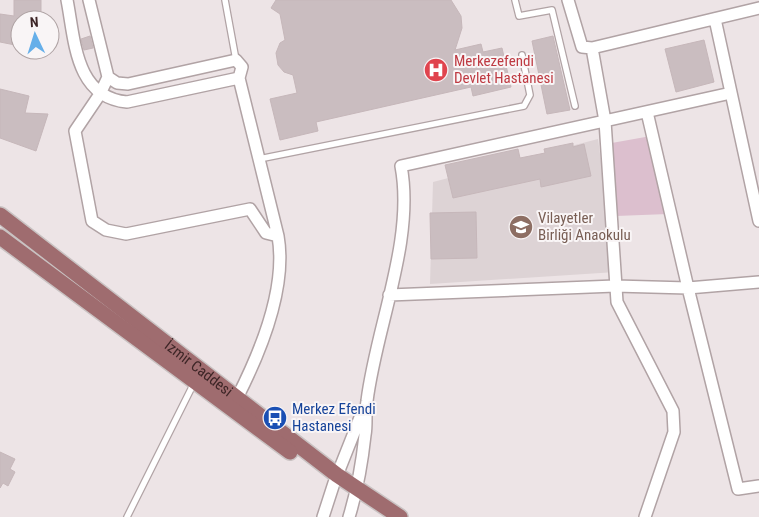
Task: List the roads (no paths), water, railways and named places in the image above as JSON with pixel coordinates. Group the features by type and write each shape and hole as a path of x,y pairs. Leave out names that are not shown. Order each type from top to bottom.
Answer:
{"main road":[{"name":"İzmir Caddesi","path":"0,215 237,398 382,517"},
{"name":"İzmir Caddesi","path":"0,237 194,383 336,479"},
{"name":"İzmir Caddesi","path":"356,494 400,517"}],"street":[{"path":"67,0 78,58 86,79 100,94 113,101 128,102 238,78"},
{"path":"90,0 108,77 100,94 75,131 92,221 106,230 126,234 250,209 266,233 278,236"},
{"path":"568,0 582,47 592,48 759,8"},
{"path":"715,19 759,220"},
{"path":"592,48 605,121 617,302 659,380 673,411 674,432 645,517"},
{"path":"108,77 117,83 128,84 236,60 242,67 238,78 278,236 281,273 261,344 237,398"},
{"path":"349,517 356,494 365,435 367,401 398,252 404,204 400,166 731,93"},
{"path":"647,112 738,489 759,486"},
{"path":"389,295 615,286 688,288 759,282"},
{"path":"323,517 367,401"}],"lane":[{"path":"225,0 236,60"},
{"path":"515,0 519,16 552,10 575,106"},
{"path":"259,159 524,106 530,95 522,55"},
{"path":"127,517 194,383"}],"place":[{"name":"Merkezefendi Devlet Hastanesi","path":"436,70"},
{"name":"Vilayetler Birliği Anaokulu","path":"521,227"},
{"name":"Merkez Efendi Hastanesi","path":"275,418"}]}
